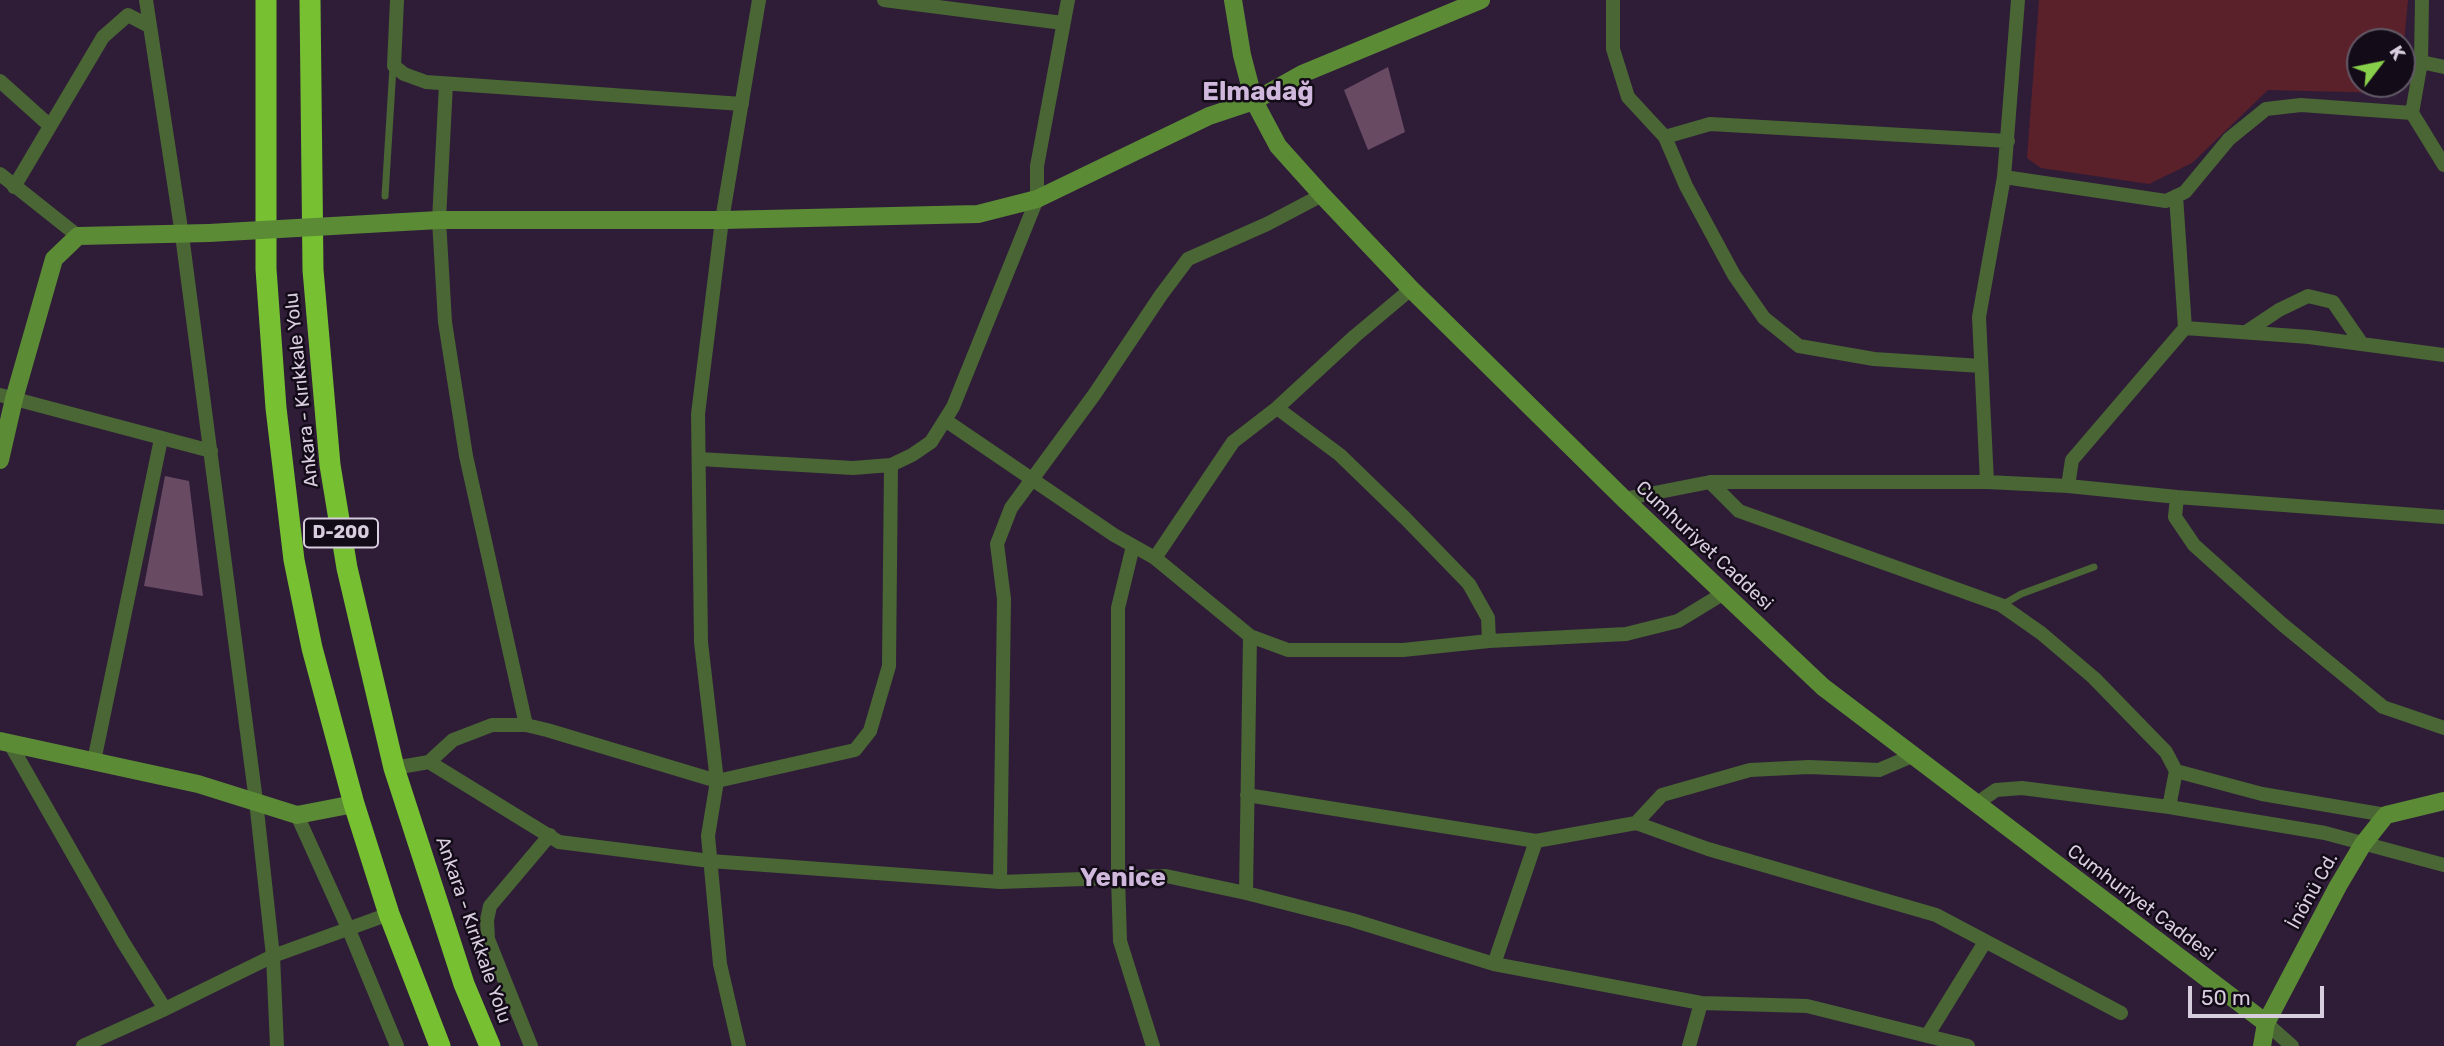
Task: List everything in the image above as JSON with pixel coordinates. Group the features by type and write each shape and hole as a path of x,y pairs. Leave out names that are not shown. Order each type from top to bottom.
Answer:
{"highway":[{"name":"Ankara - Kırıkkale Yolu","path":"266,0 266,269 276,408 294,560 312,648 354,804 389,914 440,1046"},
{"name":"Ankara - Kırıkkale Yolu","path":"310,0 313,270 329,452 352,594 394,768 464,984 490,1046"}],"street":[{"path":"146,0 182,235 256,801 273,956 277,1046"},
{"path":"397,0 394,66 404,74 426,82 742,104"},
{"path":"739,1046 720,964 708,836 717,781 701,642 698,414 722,220 760,0"},
{"path":"884,0 1063,23"},
{"path":"699,459 853,468 891,465 932,442 953,407 1037,199 1037,166 1068,0"},
{"name":"Cumhuriyet Caddesi","path":"1233,0 1242,55 1254,101 1278,146 1411,289 1624,499 1822,687 2266,1023"},
{"path":"1613,0 1613,49 1629,97 1665,138 1686,186 1734,275 1764,318 1798,346 1874,359 1981,366"},
{"path":"1987,482 1979,317 2004,177 2018,0"},
{"path":"2421,0 2421,62 2412,113 2444,165"},
{"path":"0,174 78,236 182,235 439,220 722,220 978,214 1037,199 1209,116 1254,101 1302,74 1475,1"},
{"path":"14,187 103,37 128,15 149,26"},
{"path":"2421,62 2444,67"},
{"path":"0,81 49,125"},
{"path":"446,84 439,220 445,322 466,456 526,725"},
{"path":"2004,177 2165,201 2185,192 2230,139 2266,109 2301,106 2412,113"},
{"path":"1665,138 1710,124 2008,141"},
{"path":"1000,882 1004,599 997,544 1011,508 1188,259 1322,195"},
{"path":"2068,486 2072,460 2185,328 2176,196"},
{"path":"0,460 7,397 54,259 78,236"},
{"path":"1155,558 1233,443 1278,408 1355,336 1411,289"},
{"path":"2246,332 2278,310 2308,296 2333,302 2362,344"},
{"path":"2185,328 2362,344 2444,355"},
{"path":"7,397 211,451"},
{"path":"1278,408 1340,455 1469,584 1488,618 1489,641"},
{"path":"945,420 1155,558 1250,636 1289,650 1403,650 1489,641 1626,634 1678,621 1724,593"},
{"path":"94,761 161,439"},
{"path":"394,768 429,762 453,740 492,725 526,725 717,781 855,750 870,731 889,666 891,465"},
{"path":"1624,499 1710,482 1987,482 2068,486 2444,517"},
{"path":"1710,482 1739,511 2001,606 2041,633 2094,678 2166,752 2176,771 2169,807"},
{"path":"2178,497 2175,517 2194,545 2282,624 2383,707 2444,728"},
{"path":"1133,546 1118,608 1118,878 1121,941 1153,1046"},
{"path":"1246,893 1250,636"},
{"path":"4,742 198,784 297,815 354,804"},
{"path":"4,742 165,1009"},
{"path":"1636,822 1662,795 1750,771 1809,767 1879,771 1912,756"},
{"path":"429,762 559,842 710,862 1000,882 1166,876 1352,920 1494,964 1701,1003 1807,1006 1968,1046"},
{"path":"2176,771 2262,794 2386,815 2444,801"},
{"path":"1976,804 1996,790 2022,788 2169,807 2314,831 2444,864"},
{"path":"1247,795 1536,841 1636,822 1708,849 1936,915 2121,1013"},
{"path":"297,815 397,1046"},
{"name":"İnönü Cd.","path":"2262,1046 2266,1023 2338,886 2363,844 2386,815"},
{"path":"531,1046 488,939 487,920 490,906 550,835"},
{"path":"1494,964 1536,841"},
{"path":"83,1046 273,956 389,914"},
{"path":"1927,1036 1985,942"},
{"path":"1689,1046 1701,1003"},
{"path":"2266,1023 2292,1046"}],"lane":[{"path":"385,196 394,66"},
{"path":"2001,606 2021,594 2094,567"}],"shaded area":[{"path":"2039,0 2408,0 2405,28 2346,28 2346,92 2268,90 2192,163 2149,184 2041,168 2027,158"}],"building":[{"path":"1388,67 1405,132 1368,150 1344,90"},
{"path":"165,476 189,481 203,596 144,586"}],"district":[{"name":"Elmadağ","path":"1258,92"},
{"name":"Yenice","path":"1123,878"}]}
